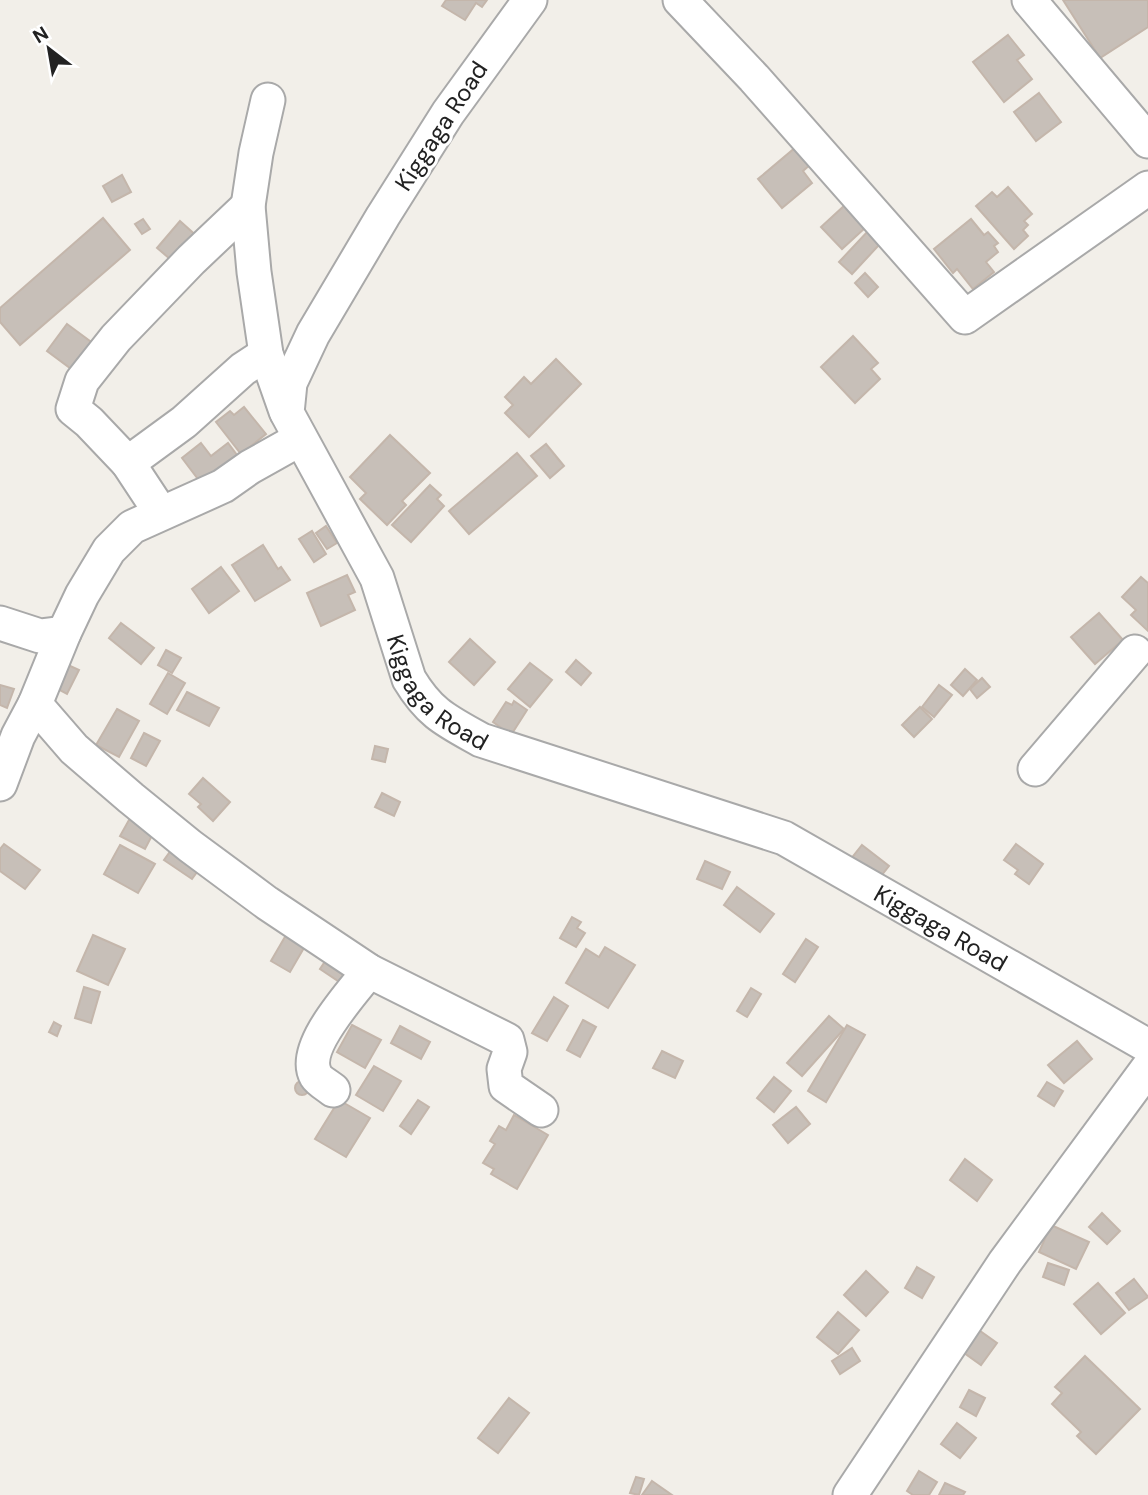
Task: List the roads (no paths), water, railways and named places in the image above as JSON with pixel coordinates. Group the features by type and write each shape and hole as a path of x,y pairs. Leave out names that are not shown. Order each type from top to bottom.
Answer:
{"street":[{"name":"Kiggaga Road","path":"530,0 448,113 383,216 320,322 290,383 294,426 377,578 398,649 418,694 438,716 481,740 784,838 1148,1046"},
{"path":"680,0 754,78 965,317 1148,188"},
{"path":"1028,0 1148,141"},
{"path":"0,784 18,736 35,704 64,633 82,595 109,550 132,527 223,486 250,467 294,426 266,354 248,206 268,100"},
{"path":"162,513 128,463 73,409 82,381 116,338 152,298 248,206"},
{"path":"128,463 184,422 243,369 266,354"},
{"path":"0,624 40,636 64,633"},
{"path":"1035,769 1135,652"},
{"path":"35,704 74,748 190,846 267,903 369,971 507,1040 510,1052 504,1069 506,1086 541,1110"},
{"path":"333,1090 316,1077 312,1061 322,1034 369,971"},
{"path":"850,1495 1005,1262 1148,1068"}]}
